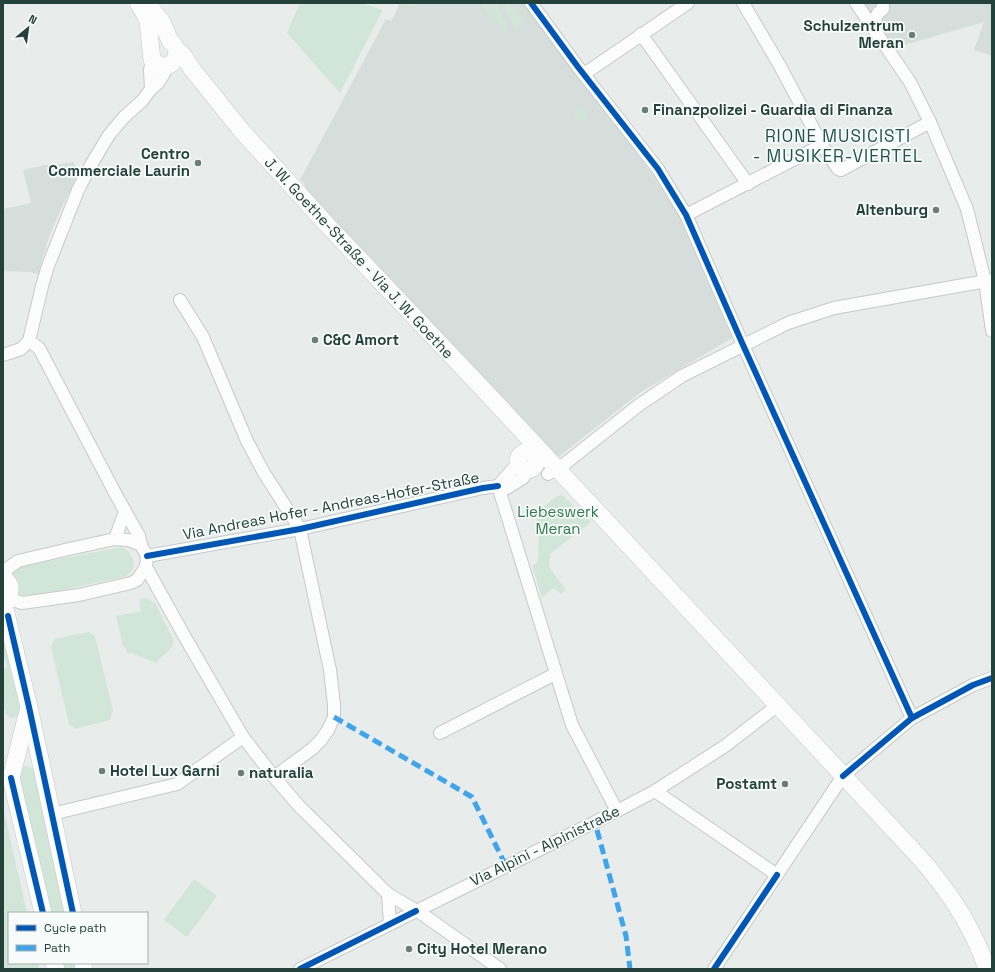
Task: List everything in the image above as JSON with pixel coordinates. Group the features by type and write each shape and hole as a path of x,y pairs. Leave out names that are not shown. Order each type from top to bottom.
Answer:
{"main road":[{"path":"138,3 148,21 152,54 160,66 176,57 163,40 159,40 153,45 152,54"},
{"name":"J. W. Goethe-Straße - Via J. W. Goethe","path":"147,3 162,22 176,57 329,227 521,430 518,448 540,463"},
{"path":"540,463 778,705 913,849 944,886 962,914 977,944 987,969"},
{"path":"3,577 10,585 9,604 28,707 73,912"},
{"path":"28,707 11,778 43,912"},
{"path":"14,769 20,765 29,763 35,765 42,773"}],"street":[{"path":"531,3 658,169 686,215 743,345 912,718"},
{"path":"584,74 688,3"},
{"path":"743,3 780,66 822,145 838,169 841,170 930,122"},
{"path":"856,3 910,82 930,122 967,209 988,281 992,331"},
{"path":"872,26 878,13 883,9 883,3"},
{"path":"641,34 748,184"},
{"path":"151,89 150,70 152,54"},
{"path":"3,355 21,349 29,341 46,273 78,190 109,135 124,117 142,101 151,89 158,83 176,57"},
{"path":"686,215 822,145"},
{"name":"Via Andreas Hofer - Andreas-Hofer-Straße","path":"18,561 115,539 128,540 145,556 300,529 483,488 498,486 639,405 676,380 788,323 834,308 988,281"},
{"name":"Via Andreas Hofer - Andreas-Hofer-Straße","path":"180,300 203,337 247,441 264,473 300,529"},
{"path":"29,341 39,348 139,536 145,556 186,639 243,737 299,806 388,894 416,911 500,969"},
{"path":"498,486 572,725 617,811"},
{"path":"115,539 125,511"},
{"path":"274,777 312,749 328,730 334,717 334,695 331,677 300,529"},
{"path":"9,604 79,595 131,583 137,580 145,556"},
{"path":"3,558 18,561"},
{"path":"3,577 8,568 18,561"},
{"path":"440,733 555,674"},
{"path":"714,969 843,776 912,718 973,685 992,678"},
{"name":"Via Alpini - Alpinistraße","path":"300,969 655,791 730,743 778,705"},
{"path":"52,814 177,784 243,737"},
{"path":"655,791 777,875"},
{"path":"388,894 390,924"}],"shaded area":[{"path":"398,3 525,3 650,171 679,216 732,338 641,392 557,458 306,190 304,183 300,180 386,19 391,21 398,8"},
{"name":"Schulzentrum Meran","path":"864,3 992,3 992,56 974,50 984,22 894,48"},
{"path":"73,162 79,172 50,234 38,274 30,272 3,271 3,209 31,203 23,170 54,163 55,165"}],"green space":[{"path":"300,3 362,3 383,10 340,93 287,33"},
{"path":"387,3 420,3 414,6"},
{"path":"480,3 497,3 507,30 502,27"},
{"path":"504,3 509,3 522,19 517,28 513,27"},
{"path":"583,108 586,109 586,119 579,120 576,119 575,112 576,109"},
{"name":"Liebeswerk Meran","path":"562,495 591,522 550,554 549,567 566,590 561,594 554,588 542,598 532,565 536,564 538,556 539,535 536,521 538,514 543,507 555,497"},
{"path":"121,547 129,553 133,561 132,570 124,577 29,597 16,593 11,576 18,567"},
{"path":"146,598 155,603 174,641 169,650 156,663 131,653 127,653 125,646 123,647 116,616 141,611 139,599"},
{"path":"3,630 22,706 19,715 14,718 7,716 3,706 3,669 7,667 3,653"},
{"path":"89,632 95,636 113,711 110,720 75,729 69,724 51,647 55,639"},
{"path":"26,766 34,769 69,912 48,912 18,781 20,770"},
{"path":"3,807 27,912 8,912 8,964 38,964 39,969 3,969"},
{"path":"194,879 217,896 187,937 164,920"},
{"path":"60,964 80,964 80,969 62,969"}],"marked path":[{"path":"334,717 472,797 506,866"},
{"path":"597,830 626,936 630,969"}],"cycle path":[{"path":"531,3 578,67 658,169 686,215 743,345 912,718"},
{"path":"147,556 300,529 483,488 498,486"},
{"path":"8,616 73,912"},
{"path":"843,776 912,718 973,685 992,678"},
{"path":"11,778 43,912"},
{"path":"714,969 777,875"},
{"path":"300,969 416,911"}],"place":[{"name":"Schulzentrum Meran","path":"912,35"},
{"name":"Finanzpolizei - Guardia di Finanza","path":"645,110"},
{"name":"Centro Commerciale Laurin","path":"198,163"},
{"name":"Altenburg","path":"936,210"},
{"name":"C&C Amort","path":"315,340"},
{"name":"Hotel Lux Garni","path":"102,771"},
{"name":"naturalia","path":"241,773"},
{"name":"Postamt","path":"785,784"},
{"name":"City Hotel Merano","path":"409,949"}],"district":[{"name":"RIONE MUSICISTI - MUSIKER-VIERTEL","path":"838,146"}]}
